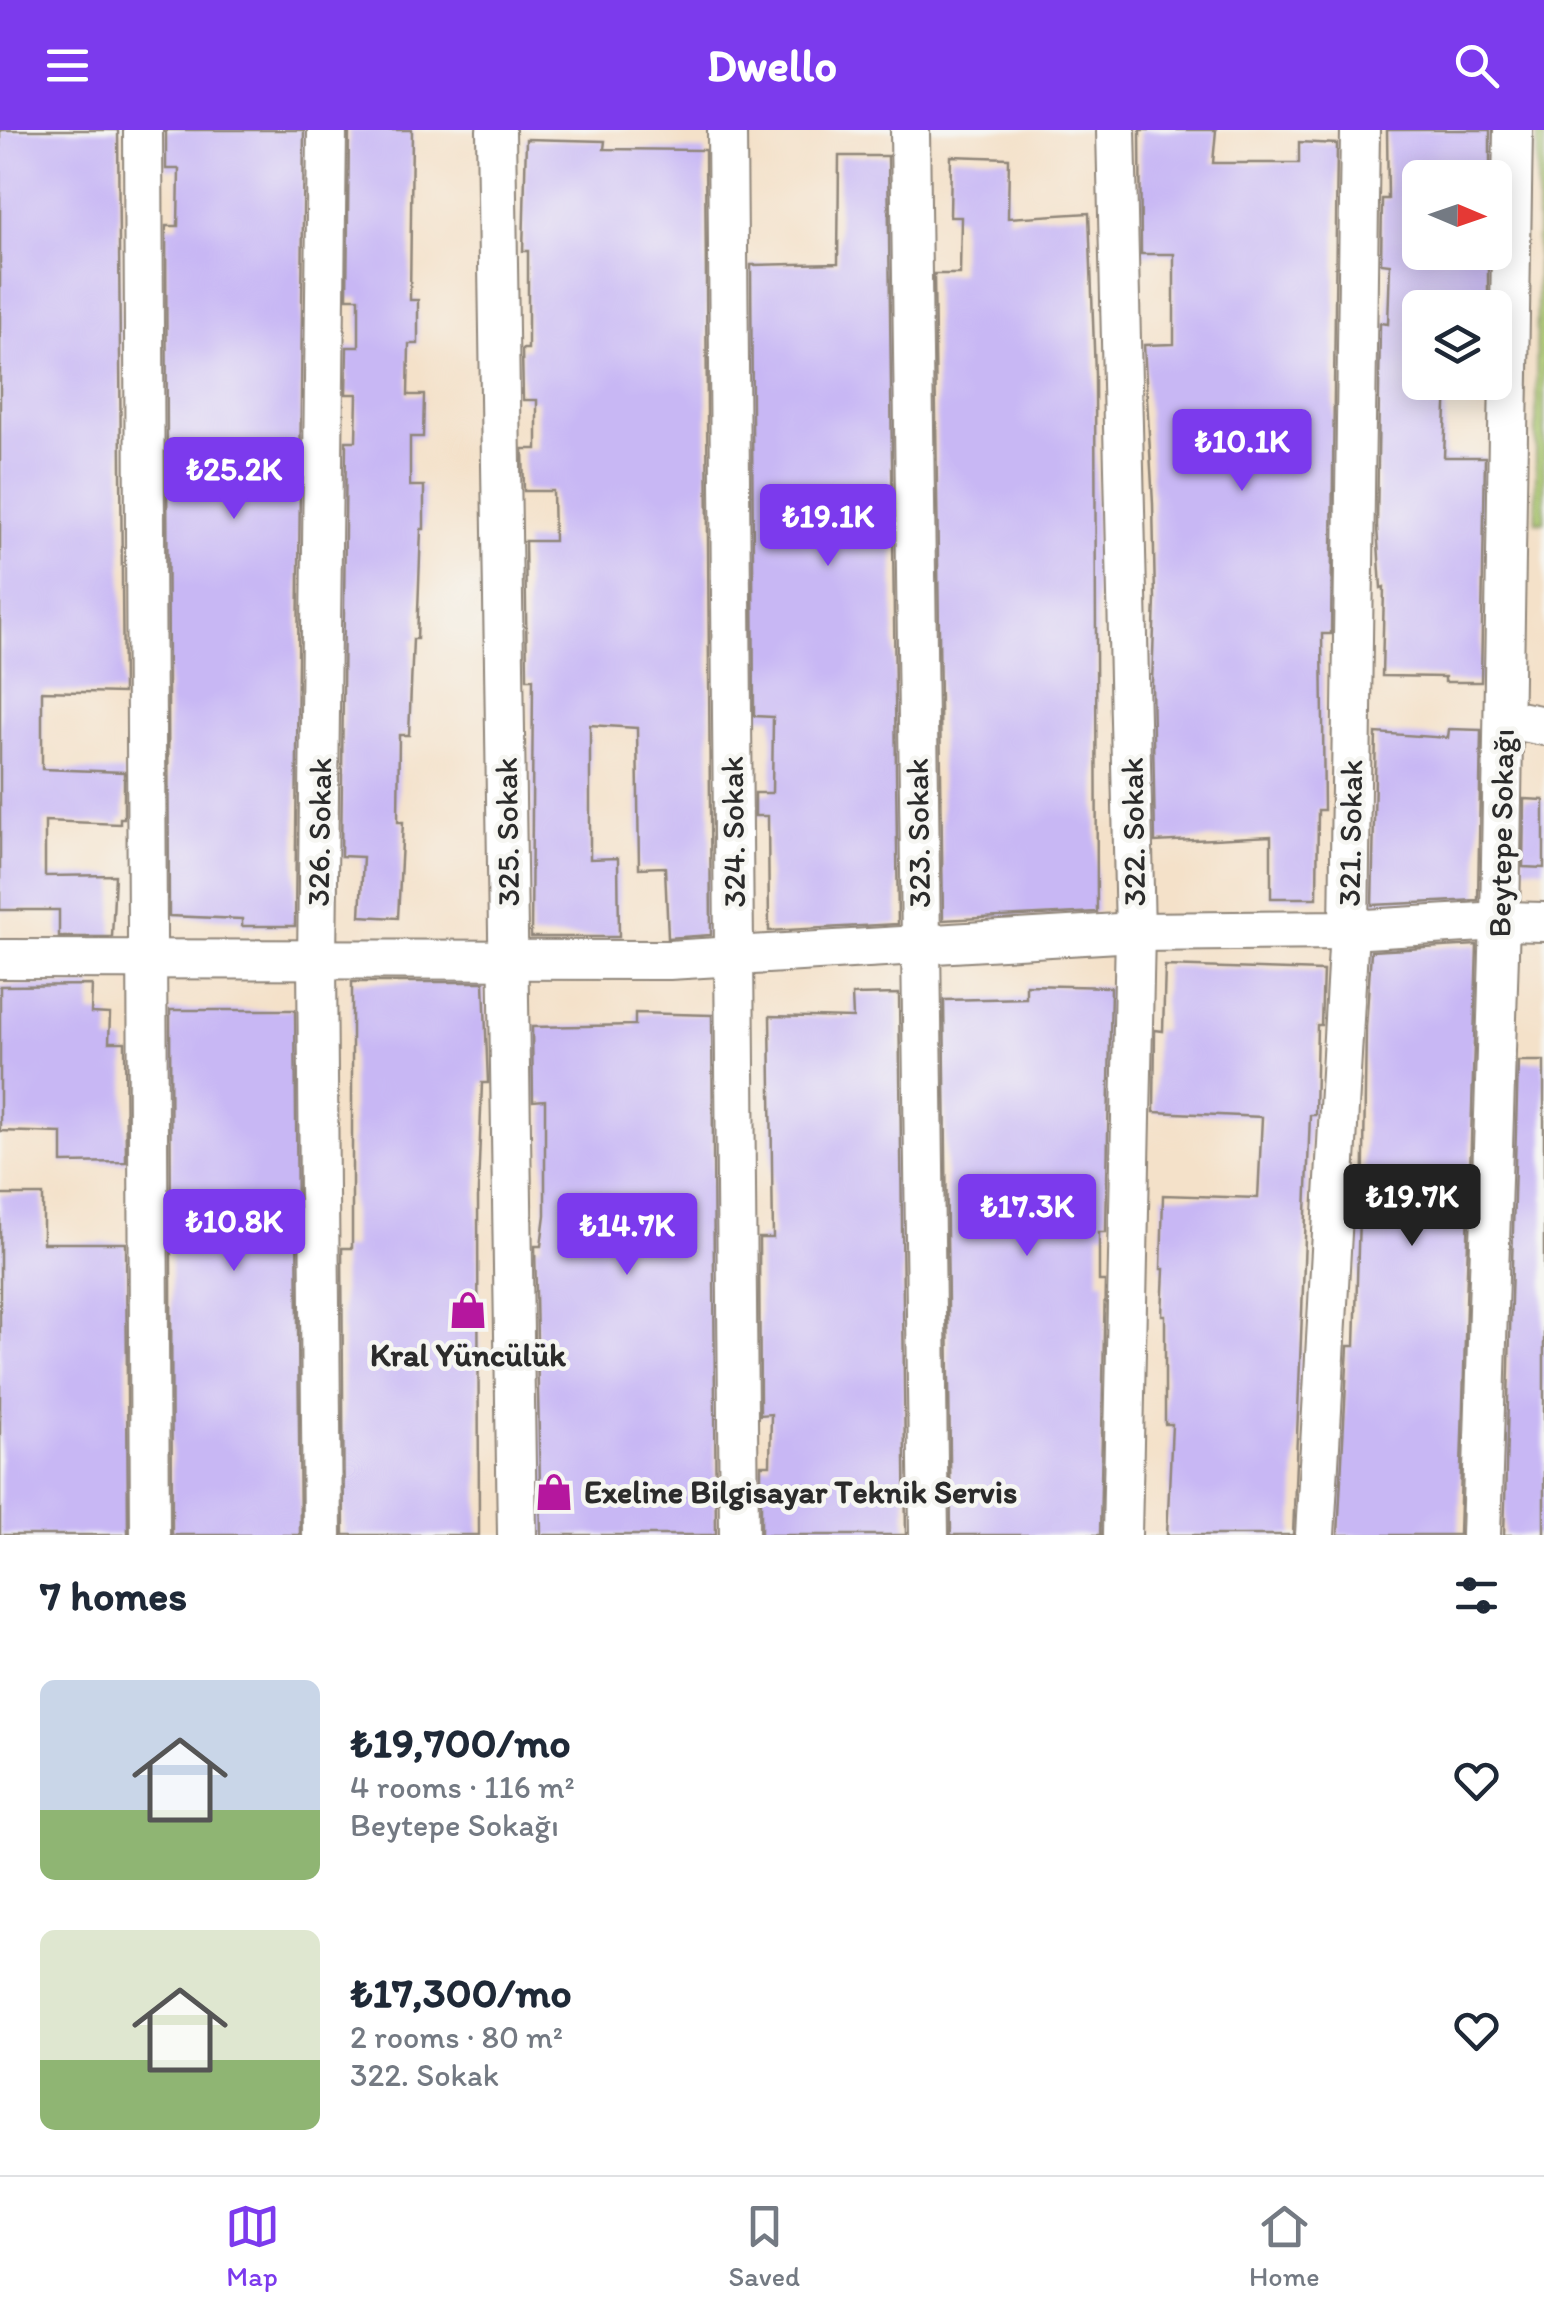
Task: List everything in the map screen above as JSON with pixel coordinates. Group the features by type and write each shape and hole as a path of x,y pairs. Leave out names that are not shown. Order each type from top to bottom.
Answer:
{"street":[{"path":"143,130 150,1535"},
{"name":"326. Sokak","path":"322,1535 317,961 327,130"},
{"name":"325. Sokak","path":"496,130 518,1535"},
{"name":"324. Sokak","path":"727,130 739,1535"},
{"name":"323. Sokak","path":"910,130 929,1535"},
{"name":"322. Sokak","path":"1116,130 1135,932 1122,1535"},
{"name":"321. Sokak","path":"1315,1535 1349,930 1360,130"},
{"name":"Beytepe Sokağı","path":"1481,1535 1500,921 1513,130"},
{"path":"1504,718 1544,726"},
{"path":"0,959 669,960 1135,932 1349,930 1544,922"}],"green space":[{"path":"1538,130 1544,130 1544,522 1536,522"}],"building":[{"path":"0,130 118,130 123,693 42,691 42,769 124,772 124,818 120,818 120,824 45,821 45,876 115,875 112,937 59,937 59,910 0,910"},
{"path":"166,130 304,130 295,926 242,926 242,919 169,916 166,226 178,226 179,169 166,169"},
{"path":"349,130 412,130 410,300 418,300 418,344 409,344 408,395 424,395 423,437 410,437 410,486 424,486 424,529 409,735 399,735 398,822 403,822 398,918 360,916 363,857 341,856 346,441 356,441 357,394 346,394 347,347 359,347 359,298 347,298"},
{"path":"1140,130 1216,130 1213,163 1299,163 1299,142 1337,144 1331,634 1322,634 1324,810 1318,810 1317,898 1271,898 1271,836 1155,842 1153,504 1144,345 1174,344 1174,254 1141,254"},
{"path":"1387,130 1490,130 1490,160 1402,160 1402,270 1488,270 1488,290 1402,290 1402,400 1446,400 1444,457 1485,457 1481,682 1382,676 1384,587 1381,588 1377,527 1380,323 1388,324 1390,264 1381,263 1382,199 1388,199"},
{"path":"526,139 605,141 604,149 705,150 711,935 668,938 665,867 639,868 637,728 590,725 590,859 618,858 619,937 531,937 533,679 527,679 525,541 554,541 553,491 524,491 523,449 537,449 537,400 523,400 522,349 528,349 528,251 523,251"},
{"path":"839,156 888,156 898,924 769,931 768,816 755,816 755,793 772,793 773,717 754,716 751,265 838,263"},
{"path":"951,156 1009,158 1008,218 1089,213 1095,374 1097,912 943,920 934,274 960,274 961,217 950,217"},
{"path":"1449,729 1481,730 1478,900 1372,905 1376,733 1448,738"},
{"path":"1524,799 1544,800 1544,868 1523,867"},
{"path":"1477,945 1459,1535 1338,1535 1348,1346 1355,1346 1359,1216 1363,1216 1371,951"},
{"path":"1165,966 1323,971 1315,1115 1310,1115 1293,1535 1167,1535 1172,1424 1165,1424 1163,1195 1258,1198 1262,1117 1154,1112 1155,1030 1163,1031"},
{"path":"352,982 484,982 488,1083 482,1083 478,1191 479,1535 344,1535 342,1248 352,1248"},
{"path":"92,985 91,1013 110,1014 109,1042 125,1042 126,1162 62,1163 62,1133 0,1131 0,986"},
{"path":"1026,985 1111,987 1106,1232 1099,1232 1099,1281 1105,1281 1100,1535 951,1535 944,1000 1026,998"},
{"path":"899,994 906,1535 761,1535 761,1465 770,1465 771,1414 760,1415 759,1238 773,1238 770,1016 853,1018 852,995"},
{"path":"170,1010 295,1010 300,1535 172,1535"},
{"path":"635,1013 712,1015 716,1535 541,1535 535,1246 541,1246 545,1215 545,1100 533,1101 532,1027 635,1025"},
{"path":"1518,1061 1544,1061 1544,1535 1504,1535"},
{"path":"0,1195 43,1195 43,1243 126,1243 128,1535 0,1535"}],"place":[{"name":"Kral Yüncülük","path":"468,1310"},
{"name":"Exeline Bilgisayar Teknik Servis","path":"554,1492"}]}
